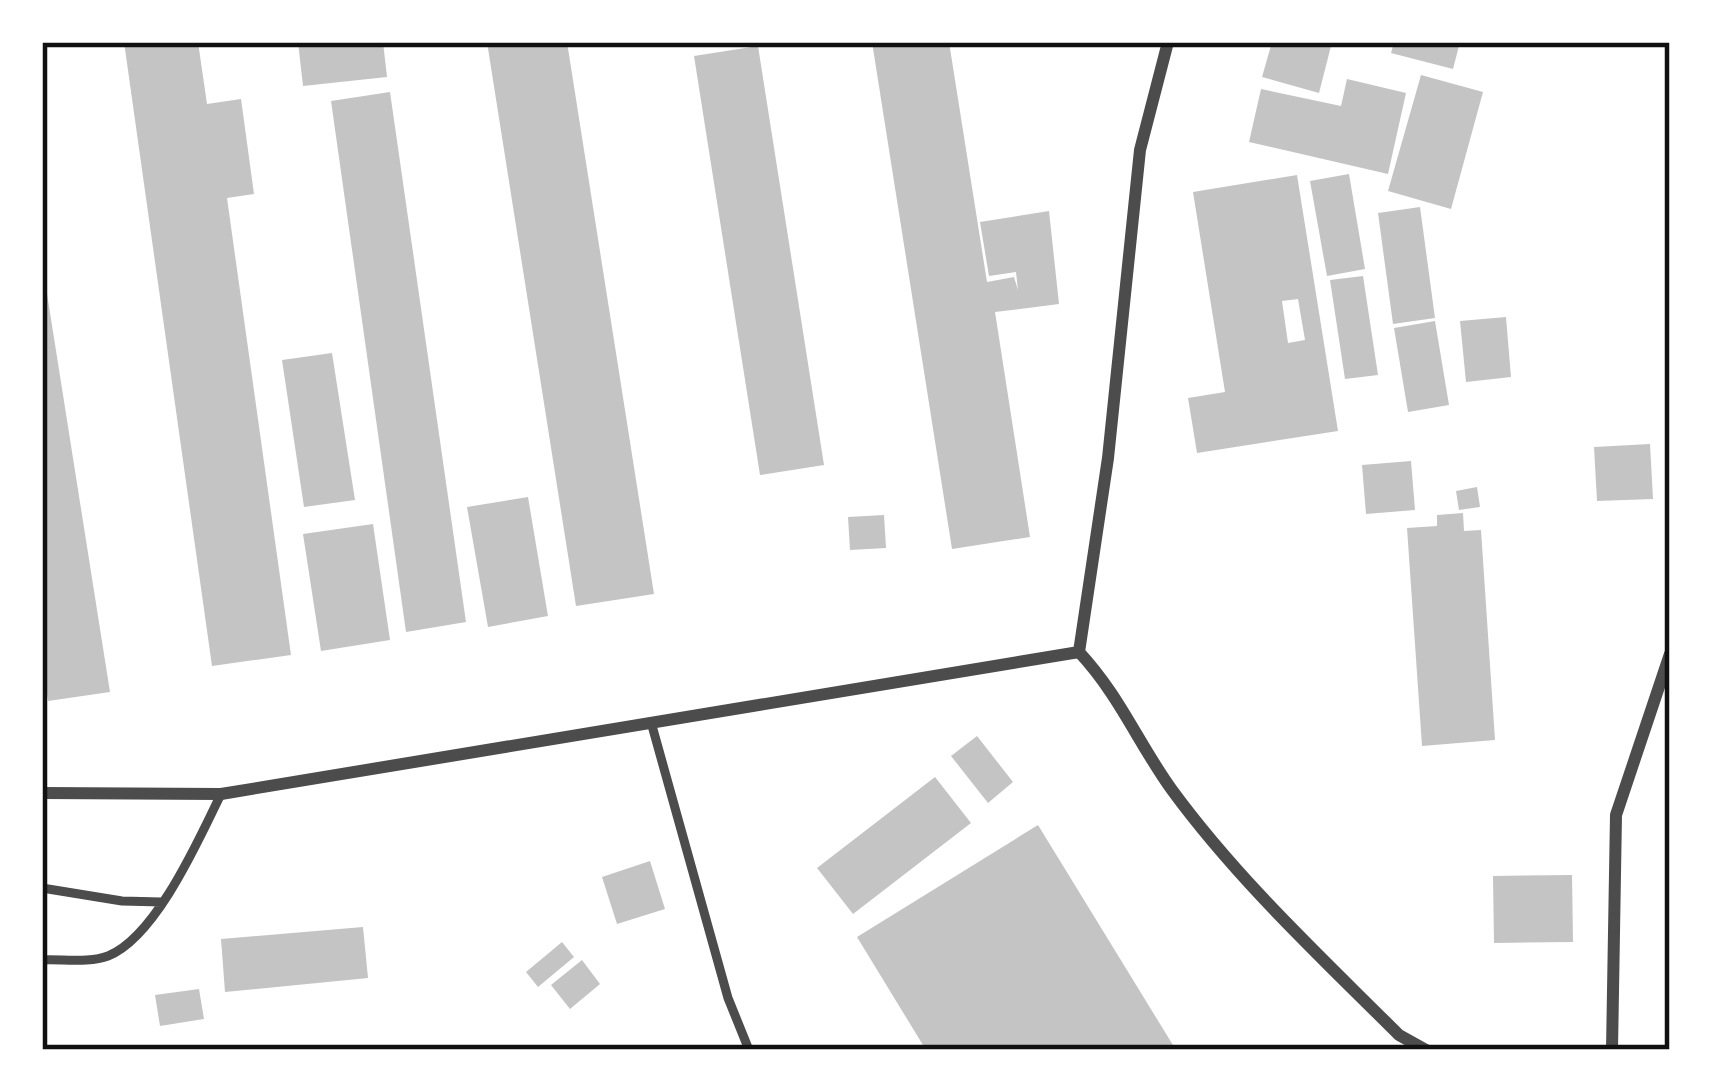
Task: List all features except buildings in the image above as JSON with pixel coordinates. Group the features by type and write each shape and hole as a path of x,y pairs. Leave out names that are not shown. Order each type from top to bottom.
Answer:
{"street":[{"path":"1079,652 1108,458 1140,150 1168,42"},
{"path":"42,794 221,794 1079,652"},
{"path":"1079,652 1109,685 1171,788 1262,899 1399,1035 1426,1050"},
{"path":"1612,1050 1616,815 1670,654"}],"lane":[{"path":"651,722 728,998 749,1050"},
{"path":"42,960 103,958 140,934 182,874 221,794"},
{"path":"42,888 122,901 162,902"}]}
